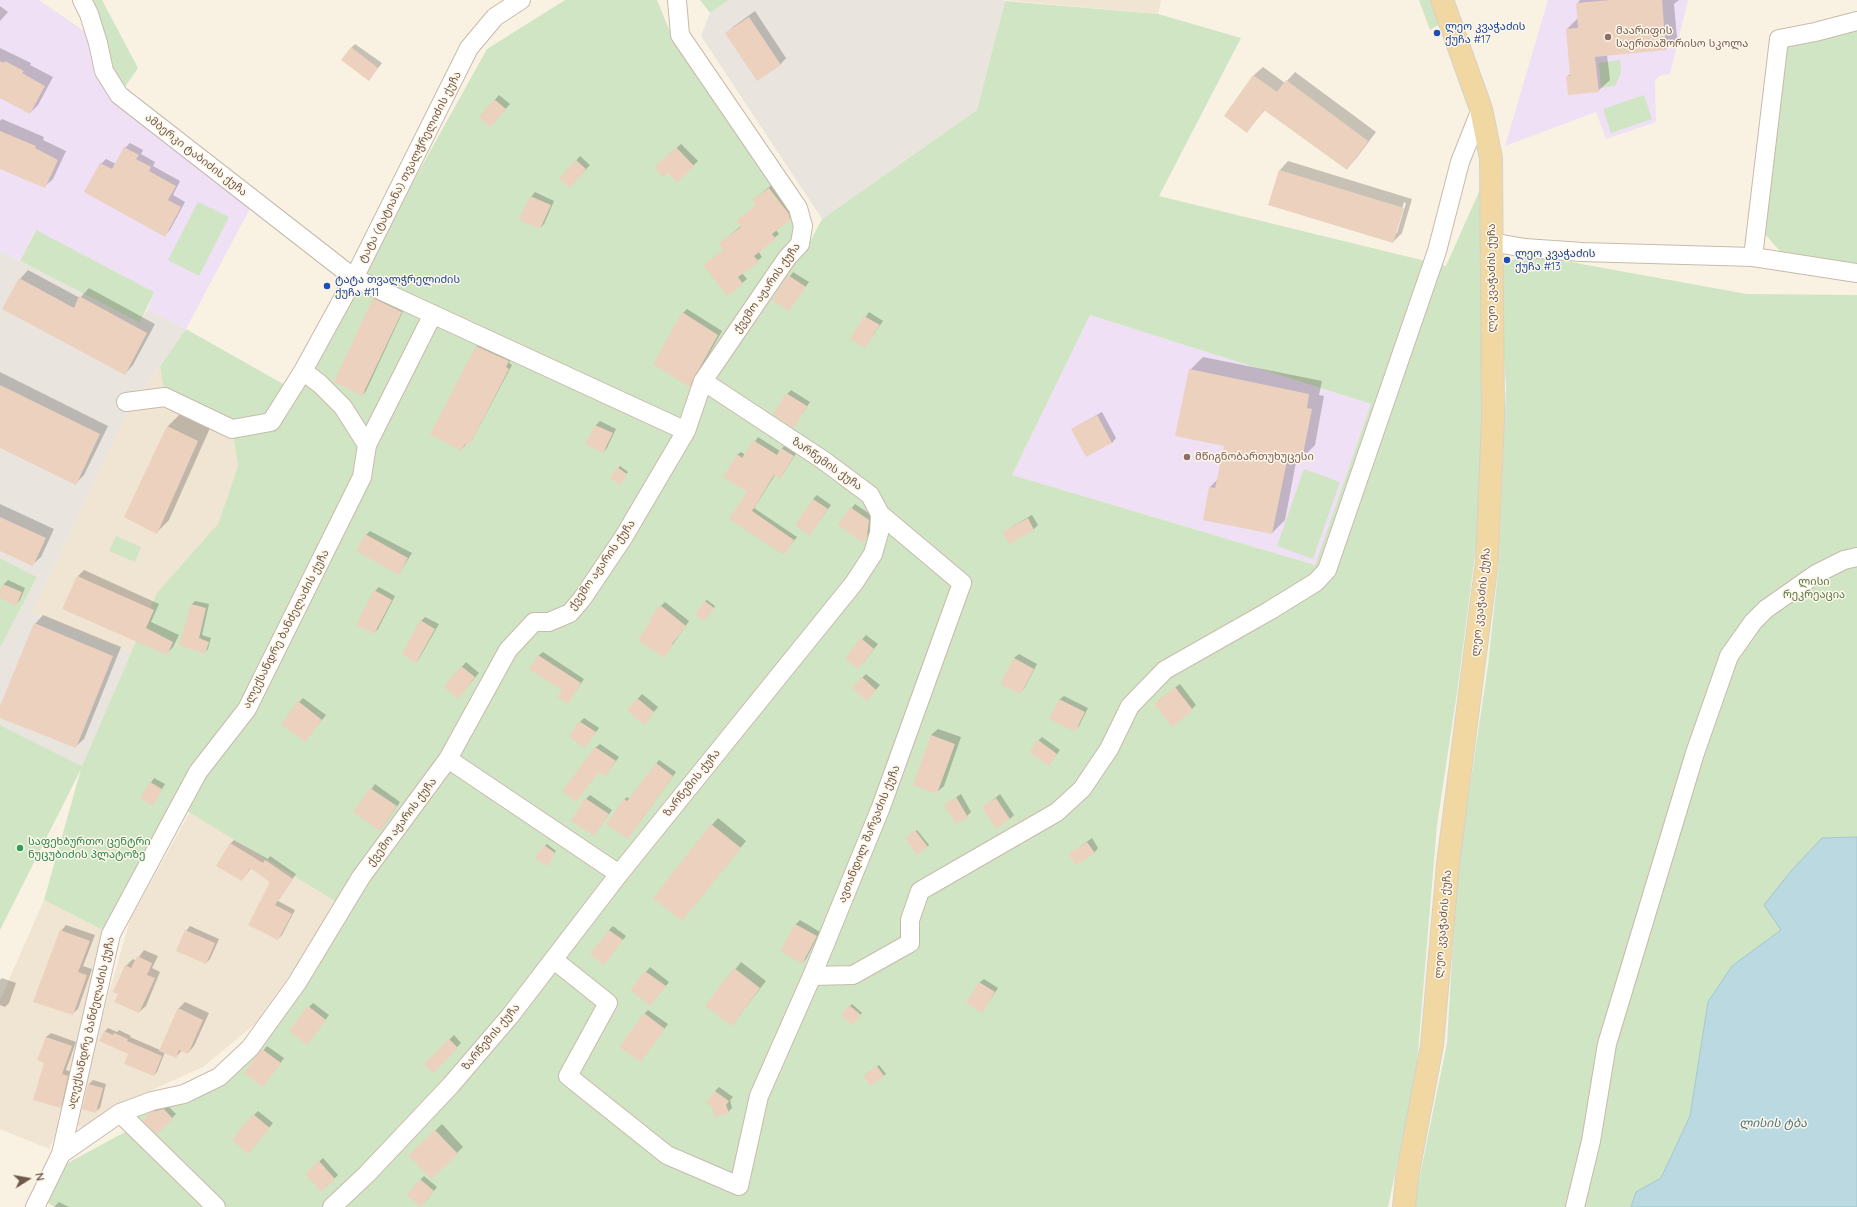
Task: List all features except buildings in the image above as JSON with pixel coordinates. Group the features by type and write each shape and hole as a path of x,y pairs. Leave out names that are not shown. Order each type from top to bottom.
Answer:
{"main road":[{"name":"ლეო კვაჭაძის ქუჩა","path":"1404,1207 1407,1177 1432,1045 1448,864 1487,561 1493,420 1491,158 1481,109 1442,0"}],"street":[{"name":"ამბერკი ტაბიძის ქუჩა","path":"82,0 94,28 104,71 119,95 354,278 686,431"},
{"name":"ტატა (ტატიანა) თვალჭრელიძის ქუჩა","path":"126,402 165,397 232,429 271,422 303,371 354,278 469,48 495,16 521,0"},
{"name":"ქვემო აჟარის ქუჩა","path":"61,1154 120,1113 152,1101 184,1094 219,1077 250,1048 297,983 361,877 448,759 508,650 534,622 549,622 570,613 582,599 623,538 686,431 703,382 787,258 800,244 802,226 798,208 680,35 677,0"},
{"path":"1753,257 1779,39 1815,32 1857,21"},
{"path":"812,976 853,975 910,943 910,920 920,891 1057,812 1082,788 1109,749 1130,706 1165,670 1269,611 1316,582 1327,570 1437,251 1460,162 1481,109"},
{"path":"1491,242 1525,248 1575,252 1753,257 1857,273"},
{"name":"ალექსანდრე ბანძელაძის ქუჩა","path":"35,1207 61,1154 111,934 198,772 247,709 362,476 367,445 433,314"},
{"path":"303,371 320,384 343,407 367,445"},
{"name":"ზარწემის ქუჩა","path":"332,1207 367,1174 451,1085 510,1016 619,874 854,583 873,554 880,533 880,514 870,495 823,460 703,382"},
{"name":"ავთანდილ შარვაძის ქუჩა","path":"554,960 608,1003 568,1076 667,1155 739,1186 759,1096 812,976 881,807 962,583 880,514"},
{"path":"1575,1207 1591,1141 1607,1044 1693,761 1729,656 1753,622 1766,609 1816,574 1844,560 1857,556"},
{"path":"448,759 619,874"},
{"path":"120,1113 216,1207"}],"shaded area":[{"path":"0,0 39,0 138,68 119,95 254,201 186,329 148,309 154,292 35,230 20,261 0,251"},
{"path":"729,0 1005,1 977,110 822,219 701,36 710,13"},
{"path":"1003,0 1161,0 1158,14"},
{"name":"მაარიფის საერთაშორისო სკოლა","path":"1548,0 1688,0 1670,74 1659,76 1655,81 1656,122 1606,139 1596,112 1505,146"},
{"path":"0,251 140,323 148,309 186,329 129,409 32,612 131,653 82,766 0,725 0,648 37,577 0,558"},
{"name":"მწიგნობართუხუცესი","path":"1090,315 1371,404 1315,565 1012,475"},
{"path":"160,366 165,397 232,429 238,466 218,524 131,653 32,612 129,409"},
{"path":"190,812 340,904 255,1024 203,1067 136,1097 87,1131 72,1122 130,920"},
{"path":"44,900 104,930 64,1114 49,1149 0,1129 0,1000"}],"green space":[{"path":"82,0 102,0 138,68 119,95"},
{"path":"565,0 657,0 675,44 795,211 797,224 788,257 803,255 822,219 977,110 1005,1 1158,14 1241,38 1159,196 1446,266 1482,185 1485,410 1477,540 1458,686 1437,825 1416,1075 1388,1207 216,1207 120,1113 219,1077 343,906 179,806 111,934 44,900 81,769 0,930 0,725 82,766 157,593 218,524 238,466 232,429 165,397 160,366 186,329 292,389 398,209 487,49","holes":["1090,315 1371,404 1315,565 1012,475"]},
{"path":"700,0 729,0 710,13"},
{"path":"1419,0 1431,0 1440,24 1430,30"},
{"path":"1857,28 1857,264 1792,255 1780,251 1763,232 1783,44"},
{"path":"1620,60 1621,73 1615,86 1601,88 1599,63"},
{"path":"1644,95 1652,119 1611,133 1603,109"},
{"path":"198,202 229,217 199,276 168,260"},
{"path":"36,230 154,292 140,323 20,261"},
{"name":"ლისი რეკრეაცია","path":"1528,252 1581,264 1747,294 1857,295 1857,837 1822,838 1782,930 1732,966 1708,1002 1690,1116 1661,1178 1636,1192 1631,1207 1409,1207 1415,1178 1419,1180 1447,1043 1457,874 1488,665 1499,563 1506,386 1502,333 1503,265"},
{"path":"1304,469 1340,482 1313,559 1277,546"},
{"path":"116,536 141,547 135,562 109,551"},
{"path":"0,558 37,577 0,648"},
{"path":"125,1132 160,1161 207,1207 55,1207 48,1203 66,1164"}],"water":[{"name":"ლისის ტბა","path":"1857,837 1857,1207 1631,1207 1636,1192 1661,1178 1690,1116 1708,1002 1732,966 1781,930 1764,905 1791,871 1822,838"}],"place":[{"name":"ლეო კვაჭაძის ქუჩა #17","path":"1437,33"},
{"name":"მაარიფის საერთაშორისო სკოლა","path":"1608,37"},
{"name":"ლეო კვაჭაძის ქუჩა #13","path":"1507,260"},
{"name":"ტატა თვალჭრელიძის ქუჩა #11","path":"327,286"},
{"name":"მწიგნობართუხუცესი","path":"1187,457"},
{"name":"საფეხბურთო ცენტრი ნუცუბიძის პლატოზე","path":"20,848"}]}
